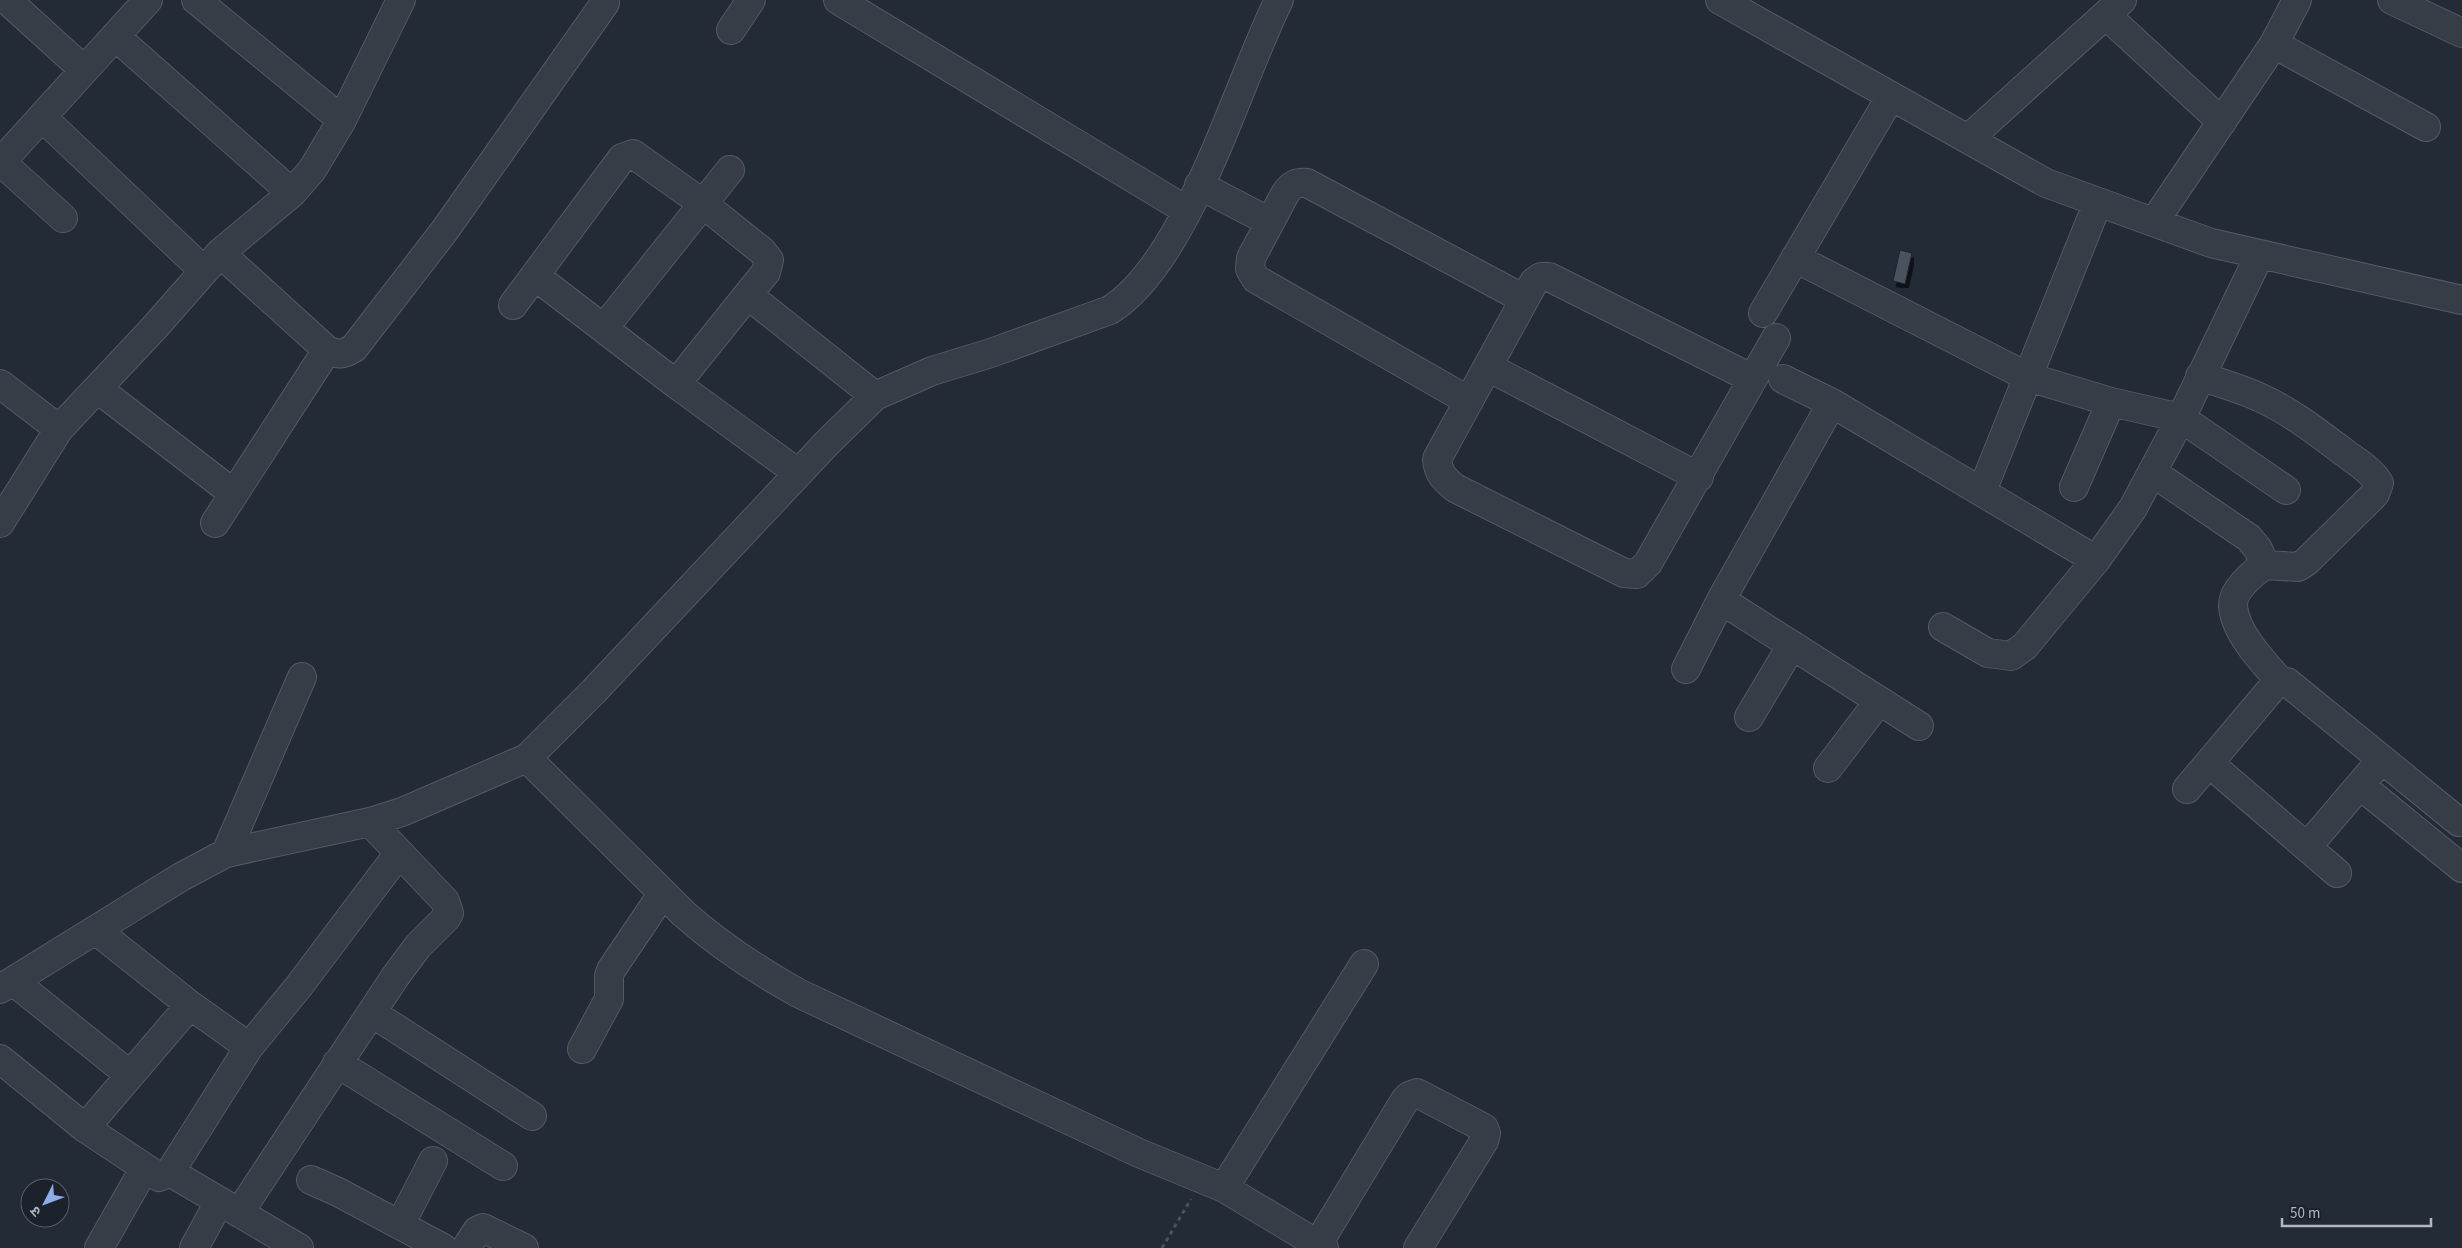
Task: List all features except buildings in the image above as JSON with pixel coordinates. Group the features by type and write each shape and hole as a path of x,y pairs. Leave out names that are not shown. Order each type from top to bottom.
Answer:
{"street":[{"path":"63,218 1,161 148,0"},
{"path":"196,0 342,120"},
{"path":"0,523 59,429 154,328 212,262 292,193 312,170 342,120 401,0"},
{"path":"731,30 751,0"},
{"path":"838,0 1186,210"},
{"path":"130,1074 6,985 97,931 181,877 226,854 370,822 402,812 527,758 594,691 798,473 875,396 932,371 991,353 1110,310 1134,292 1147,277 1172,237 1199,185 1279,0"},
{"path":"2154,222 2274,44 2297,0"},
{"path":"2392,0 2462,33"},
{"path":"42,116 212,262 326,350 337,355 345,354 354,348 445,230 605,3"},
{"path":"1734,3 1891,96 2046,183 2211,243 2462,300"},
{"path":"1968,139 2114,8 2222,122"},
{"path":"7,10 84,70"},
{"path":"115,36 292,193"},
{"path":"2274,44 2426,127"},
{"path":"1763,313 1891,96"},
{"path":"514,305 627,155 633,154 702,202 762,251 769,260 766,272 676,384"},
{"path":"604,328 702,202 730,170"},
{"path":"1469,401 1256,280 1250,269 1251,258 1270,222 1291,186 1298,182 1306,183 1524,299"},
{"path":"1199,185 1270,222"},
{"path":"1982,491 2098,202"},
{"path":"1943,626 1988,653 2011,656 2024,646 2096,560 2133,508 2180,418 2260,254"},
{"path":"1795,258 2028,376 2111,402 2180,418 2286,490"},
{"path":"535,276 676,384 798,473"},
{"path":"1751,378 1549,277 1541,277 1534,282 1524,299 1437,459 1438,470 1442,477 1455,488 1624,573 1637,574 1644,569 1699,477 1751,378 1776,338"},
{"path":"748,295 875,396"},
{"path":"216,523 233,493 326,350"},
{"path":"1488,366 1699,477"},
{"path":"2200,376 2260,398 2309,425 2375,475 2379,483 2375,494 2298,568 2265,565"},
{"path":"1783,379 1832,403 2096,560"},
{"path":"0,384 59,429"},
{"path":"98,389 233,493"},
{"path":"2074,487 2111,402"},
{"path":"1686,669 1721,600 1832,403"},
{"path":"2152,472 2249,538 2258,549 2265,565"},
{"path":"2265,565 2236,594 2233,607 2248,642 2280,681 2294,686 2382,759 2460,820 2437,848"},
{"path":"1721,600 1919,726"},
{"path":"1749,717 1792,645"},
{"path":"226,854 302,677"},
{"path":"2187,789 2280,681"},
{"path":"1828,768 1879,701"},
{"path":"527,758 710,937 745,962 798,993 1131,1149 1214,1183 1321,1246 1409,1096 1417,1093 1484,1128 1486,1133 1484,1141 1418,1248"},
{"path":"2307,847 2382,759"},
{"path":"2209,764 2337,873"},
{"path":"2360,785 2462,868"},
{"path":"194,1248 229,1208 337,1063 408,959 448,913 445,901 370,822"},
{"path":"99,1248 249,1048 299,986 399,853"},
{"path":"582,1049 609,999 609,976 611,970 663,893"},
{"path":"97,931 190,1005 249,1048"},
{"path":"1214,1183 1364,964"},
{"path":"85,1128 190,1005"},
{"path":"372,1013 532,1116"},
{"path":"0,1059 85,1128 299,1248"},
{"path":"337,1063 503,1166"},
{"path":"400,1225 433,1161"},
{"path":"311,1180 338,1192 443,1248"},
{"path":"466,1248 477,1231 482,1228 524,1248"}],"path":[{"path":"1162,1248 1214,1183"}]}
